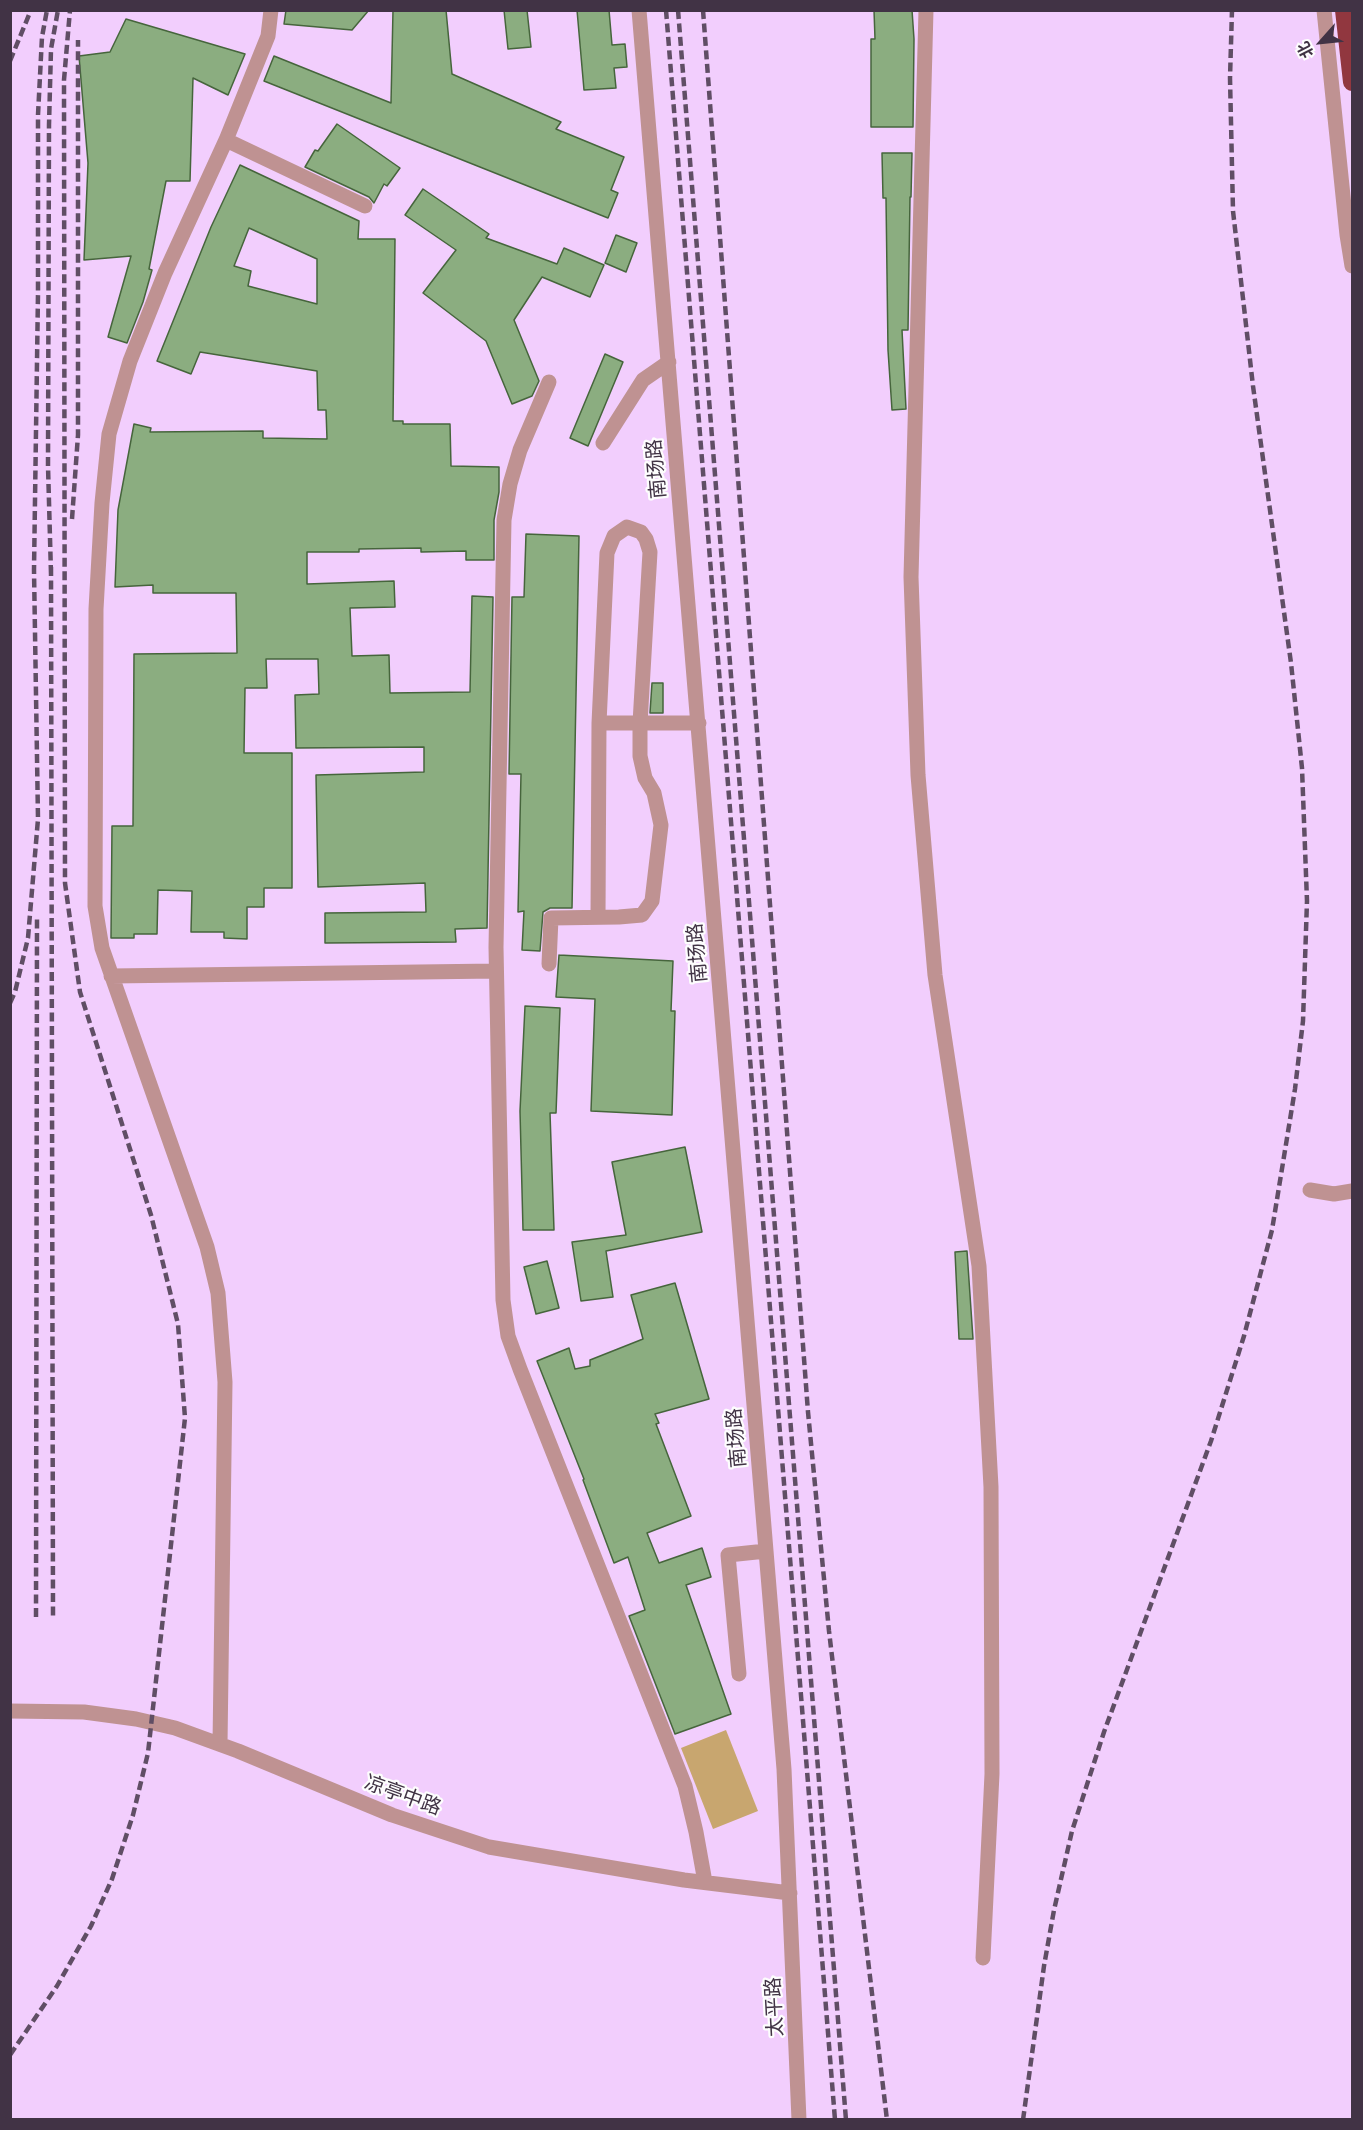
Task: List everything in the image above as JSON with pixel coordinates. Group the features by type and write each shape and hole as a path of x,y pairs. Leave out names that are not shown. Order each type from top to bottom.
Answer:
{"highway":[{"path":"1344,10 1353,82"}],"street":[{"path":"220,1744 225,1382 218,1293 207,1247 102,948 95,906 96,609 102,503 109,434 130,361 165,273 226,140 268,36 271,10"},
{"name":"南场路","path":"639,10 784,1769 790,1893"},
{"path":"926,10 911,577 918,775 935,975 979,1266 989,1441 992,1522 992,1751 983,1958"},
{"path":"1324,10 1347,235 1353,266"},
{"path":"226,140 365,206"},
{"path":"603,443 643,380 669,362"},
{"path":"549,382 520,450 510,484 504,520 496,971 503,1300 508,1336 684,1786 696,1832 705,1882"},
{"path":"549,964 551,918 619,917 642,915 652,901 661,825 654,793 645,778 640,756 650,552 641,532 627,527 614,536 607,553 599,723 598,917"},
{"path":"599,723 699,723"},
{"path":"111,976 496,971"},
{"path":"1311,1190 1334,1194 1353,1191"},
{"path":"739,1674 728,1555 766,1551"},
{"name":"凉亭中路","path":"10,1712 84,1712 136,1719 175,1728 220,1744 392,1815 489,1847 705,1882 790,1893"},
{"name":"太平路","path":"790,1893 799,2120"}],"shaded area":[{"path":"726,1730 758,1811 713,1829 681,1748"}],"building":[{"path":"286,10 369,10 352,30 284,24"},
{"path":"393,10 446,10 452,74 561,122 556,129 624,157 611,190 618,193 608,218 264,81 274,56 391,103"},
{"path":"504,10 527,10 531,47 508,49"},
{"path":"577,10 609,10 612,45 625,44 627,67 614,68 616,88 584,90"},
{"path":"874,10 912,10 913,127 871,127 871,39 875,39"},
{"path":"126,19 245,54 228,95 193,78 190,181 166,181 149,269 152,270 143,302 127,343 108,337 131,256 84,260 88,163 79,56 110,52"},
{"path":"337,124 400,168 387,186 384,184 374,203 369,197 305,167 315,150 318,151"},
{"path":"882,153 912,153 908,330 902,330 906,409 892,410 888,350 886,198 883,198"},
{"path":"240,165 359,221 358,239 395,239 393,421 403,421 403,424 450,424 451,466 499,467 499,492 494,520 494,560 466,560 466,551 421,552 421,548 359,549 359,552 307,552 307,584 394,581 395,607 350,608 352,656 389,655 390,693 470,692 472,596 493,597 487,928 455,929 456,942 325,943 325,913 426,912 425,883 318,887 316,775 424,772 424,747 296,748 295,695 319,694 318,659 266,659 267,688 245,688 244,753 292,753 292,888 264,888 264,907 247,907 247,939 224,938 224,932 191,932 192,891 158,890 157,934 134,934 134,938 111,938 112,826 133,826 134,654 237,653 236,593 153,593 153,585 115,587 118,510 134,424 151,428 150,432 263,431 263,438 327,439 326,410 318,410 317,371 200,352 191,374 157,361 211,227","holes":["249,228 317,259 317,304 248,286 251,271 234,266"]},
{"path":"423,189 489,234 486,238 557,264 564,248 604,265 590,297 542,277 514,320 539,381 532,396 512,404 486,341 423,293 456,250 405,215"},
{"path":"616,235 637,243 626,272 605,263"},
{"path":"605,354 623,362 588,446 570,438"},
{"path":"526,534 579,536 572,908 550,908 543,912 540,951 522,950 524,911 518,912 521,774 509,774 512,597 524,597"},
{"path":"652,683 663,683 663,713 650,713"},
{"path":"559,955 673,961 671,1011 675,1011 672,1115 591,1111 595,999 556,997"},
{"path":"525,1006 560,1008 556,1113 550,1113 554,1230 523,1230 520,1111"},
{"path":"685,1147 702,1232 606,1251 613,1297 581,1301 572,1242 626,1235 612,1162"},
{"path":"967,1251 973,1339 959,1339 955,1252"},
{"path":"547,1261 559,1308 536,1314 524,1267"},
{"path":"675,1283 709,1399 655,1414 659,1423 656,1424 691,1516 647,1533 659,1563 702,1548 711,1577 686,1585 731,1714 675,1734 629,1616 645,1610 628,1557 614,1563 584,1479 537,1361 569,1348 575,1369 590,1366 590,1360 643,1339 631,1295"}],"railway":[{"path":"10,61 31,10"},
{"path":"10,1003 15,992 28,938 38,819 34,570 38,115 42,37 47,10"},
{"path":"51,574 48,466 49,125 51,49 58,10"},
{"path":"10,2055 57,1986 91,1926 112,1879 133,1815 148,1753 185,1418 178,1324 151,1215 80,992 65,883 64,80 70,10"},
{"path":"666,10 835,2120"},
{"path":"678,10 846,2120"},
{"path":"703,10 808,1412 829,1631 887,2120"},
{"path":"1023,2120 1044,1966 1072,1831 1104,1732 1211,1441 1244,1336 1272,1230 1295,1089 1303,1021 1307,901 1302,768 1291,663 1253,386 1233,211 1230,78 1232,10"},
{"path":"72,519 78,435 78,40"},
{"path":"51,567 53,1616"},
{"path":"36,1617 37,919"}]}
